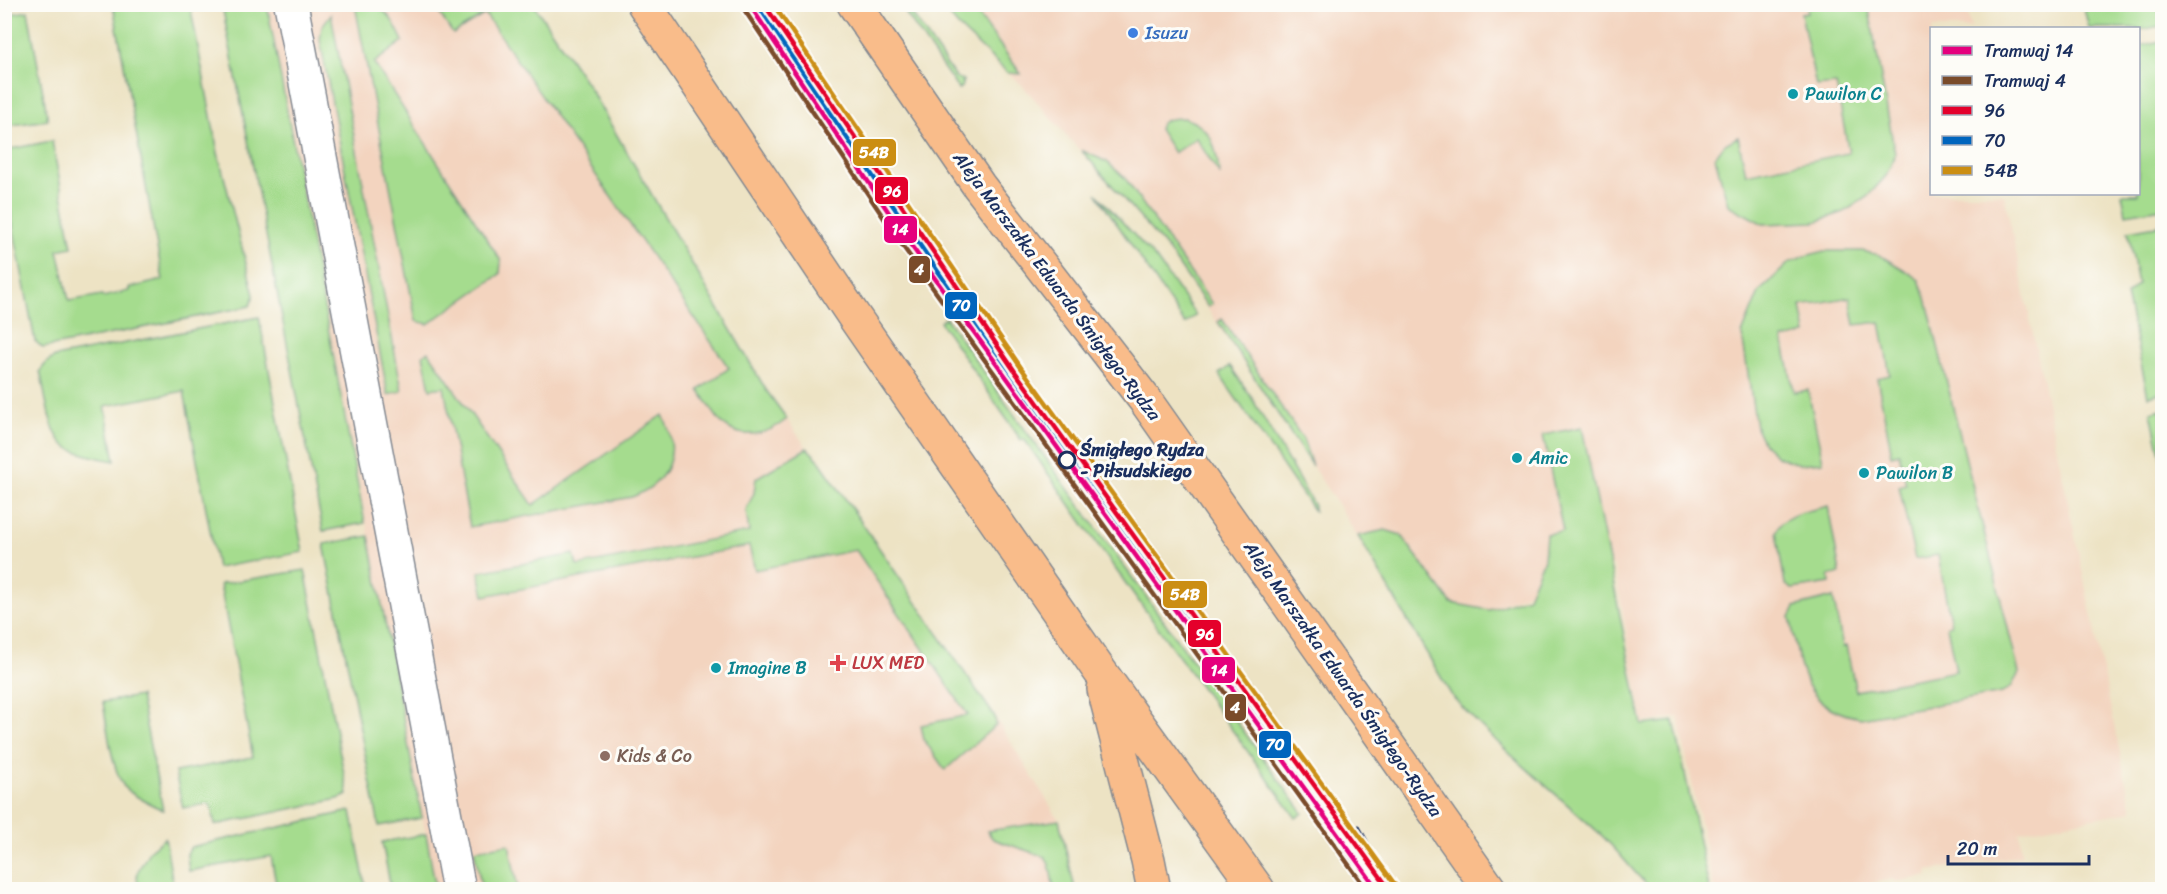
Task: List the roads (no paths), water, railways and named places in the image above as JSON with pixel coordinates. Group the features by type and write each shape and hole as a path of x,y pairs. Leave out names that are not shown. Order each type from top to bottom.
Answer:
{"main road":[{"path":"644,4 843,300 1099,670 1258,890"},
{"name":"Aleja Marszałka Edwarda Śmigłego-Rydza","path":"854,4 979,186 1145,400 1490,890"},
{"path":"1099,670 1154,890"}],"street":[{"path":"291,4 459,890"}],"tram line":[{"name":"14","path":"749,4 910,244 1378,890"},
{"name":"4","path":"743,8 904,248 1367,890"},
{"path":"1005,376 1327,821 1352,862 1363,890"},
{"path":"1359,825 1383,867 1392,890"}],"place":[{"name":"Isuzu","path":"1133,33"},
{"name":"Pawilon C","path":"1793,94"},
{"name":"Amic","path":"1517,458"},
{"name":"Śmigłego Rydza - Piłsudskiego","path":"1067,460"},
{"name":"Pawilon B","path":"1864,473"},
{"name":"LUX MED","path":"838,663"},
{"name":"Imagine B","path":"716,668"},
{"name":"Kids & Co","path":"605,756"}]}
